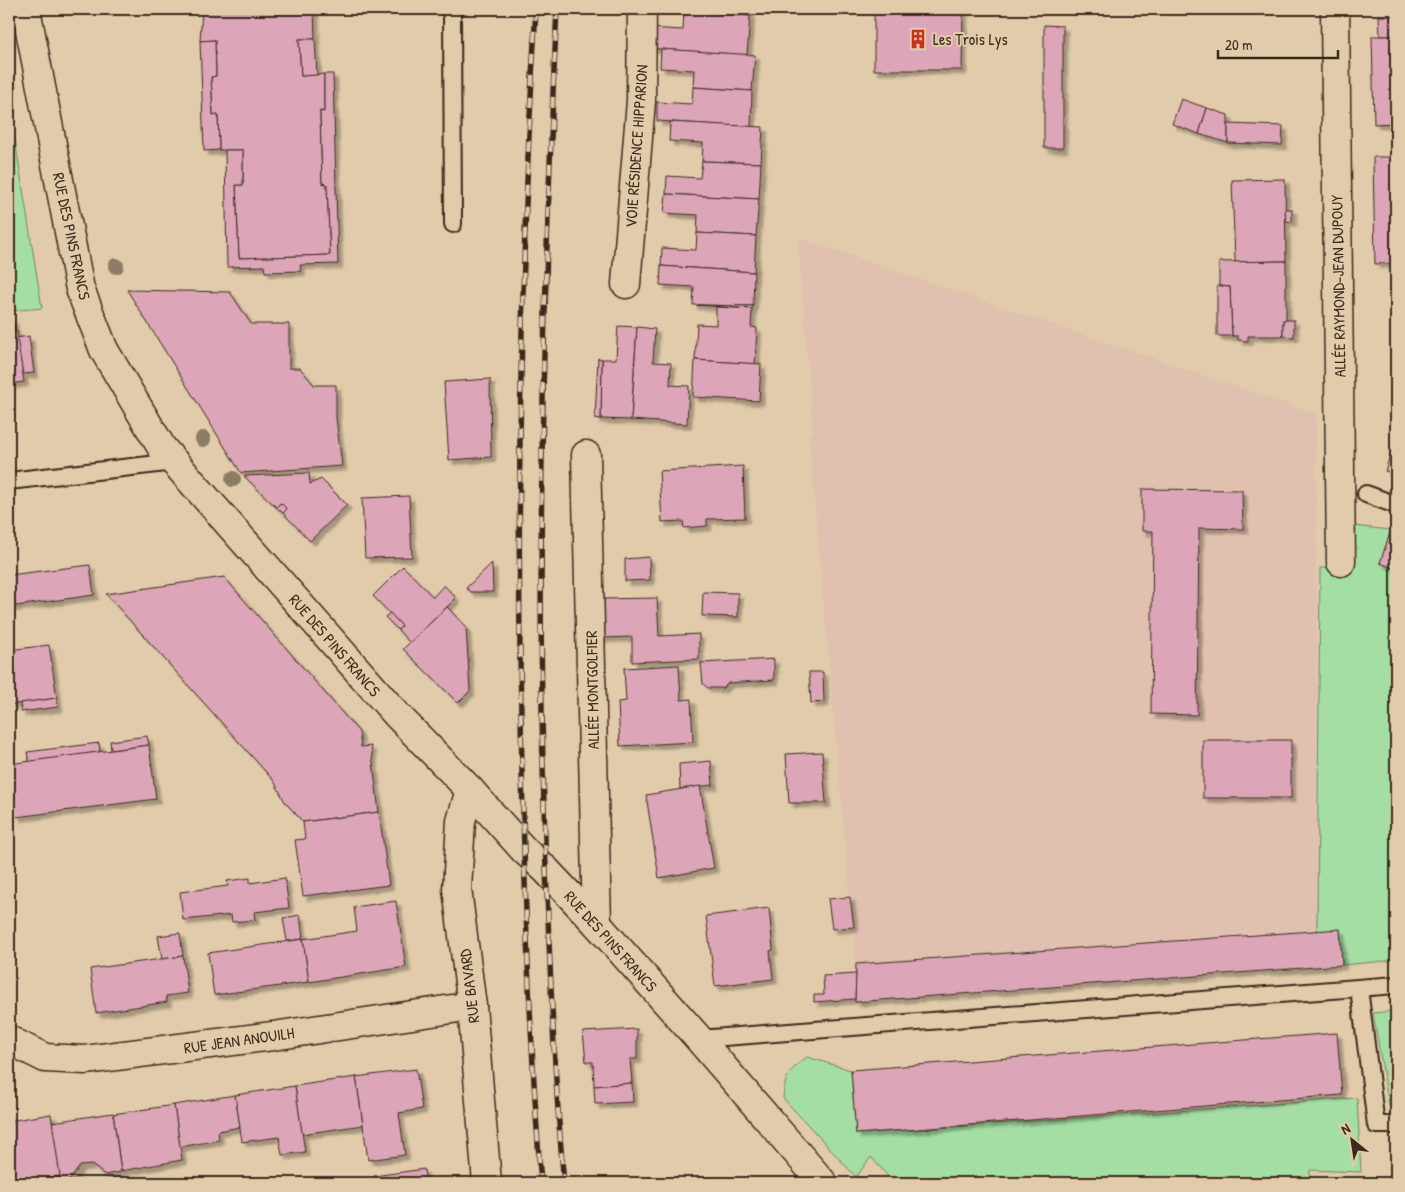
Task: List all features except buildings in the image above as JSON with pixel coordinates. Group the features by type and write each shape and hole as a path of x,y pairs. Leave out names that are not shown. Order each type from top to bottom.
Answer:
{"street":[{"name":"RUE DES PINS FRANCS","path":"26,9 80,288 104,350 162,448 397,715 470,790 524,850 546,870 597,924 823,1183"},
{"name":"VOIE RÉSIDENCE HIPPARION","path":"626,284 641,100 642,9"},
{"name":"ALLÉE RAYMOND-JEAN DUPOUY","path":"1335,9 1341,562"},
{"name":"ALLÉE MONTGOLFIER","path":"586,455 597,924"},
{"name":"RUE BAVARD","path":"470,790 461,821 457,889 472,1006 487,1183"},
{"name":"RUE JEAN ANOUILH","path":"9,1040 45,1058 85,1060 273,1036 472,1006"}],"lane":[{"path":"449,9 452,11 453,224"},
{"path":"9,482 175,462"},
{"path":"1366,494 1396,504"},
{"path":"699,1039 1396,985"},
{"path":"1359,988 1376,1124 1396,1125"}],"shaded area":[{"path":"798,238 1316,414 1317,931 856,964 809,436 813,432"}],"green space":[{"path":"9,103 42,308 9,311"},
{"path":"1352,526 1391,530 1380,563 1396,569 1396,960 1342,965 1340,930 1317,931 1320,568 1351,567"},
{"path":"1396,1011 1396,1106 1389,1106 1373,1013"},
{"path":"807,1057 851,1070 856,1134 1357,1098 1361,1172 1310,1170 1310,1183 894,1183 871,1157 856,1177 783,1098 789,1074"}],"railway":[{"path":"536,9 523,294 519,580 526,925 541,1183"},
{"path":"557,9 544,341 541,673 550,967 564,1183"}],"place":[{"name":"Les Trois Lys","path":"918,39"}]}
